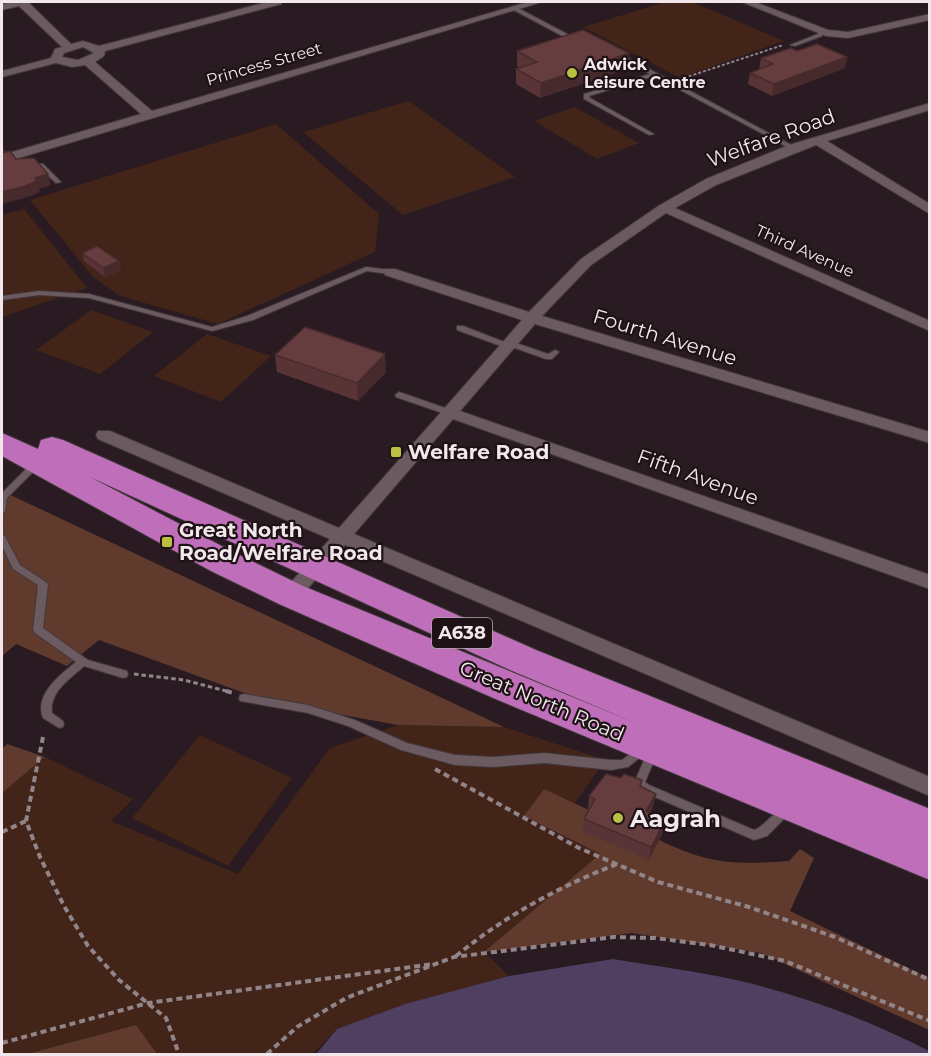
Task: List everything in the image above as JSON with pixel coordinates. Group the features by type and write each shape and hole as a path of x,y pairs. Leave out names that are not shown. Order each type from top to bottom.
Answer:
{"highway":[{"name":"Great North Road","path":"2,423 512,689 930,861"},
{"name":"Great North Road","path":"2,443 223,562 303,581 523,660 930,828"}],"street":[{"path":"2,7 21,2 68,47"},
{"path":"58,59 56,54 68,47 87,45 99,49 277,2"},
{"path":"496,2 512,9"},
{"name":"Princess Street","path":"2,159 537,2"},
{"path":"750,2 818,29 848,34 930,17"},
{"path":"2,74 58,59 68,63 87,61 100,54 99,49"},
{"path":"87,61 149,115"},
{"name":"Welfare Road","path":"303,581 532,318 586,262 665,208 711,182 793,148 927,109"},
{"path":"818,141 930,210"},
{"name":"Third Avenue","path":"665,208 930,327"},
{"name":"Fourth Avenue","path":"390,272 532,318 930,438"},
{"name":"Fifth Avenue","path":"451,413 930,582"},
{"path":"104,435 930,787"}],"lane":[{"path":"512,9 568,37"},
{"path":"793,45 820,35 818,29"},
{"path":"559,40 568,37 585,38"},
{"path":"612,52 737,116 793,148"},
{"path":"651,134 587,99 586,95 654,74"},
{"path":"13,155 22,165 42,166 58,182"},
{"path":"2,298 39,293 90,296 212,329 250,318 366,269 390,272"},
{"path":"460,328 549,357 555,352"},
{"path":"399,395 451,413"},
{"path":"2,510 3,497 37,463"},
{"path":"2,538 16,567 43,584 38,630 82,662 123,674"},
{"path":"59,724 47,715 46,705 55,688 82,662"},
{"path":"512,689 539,712 570,727"},
{"path":"244,698 308,709 421,752 455,760 493,762 544,758 611,765 624,764 628,753 655,764 640,779 639,783 645,788 754,835 763,832 780,816"}],"path":[{"path":"679,86 691,82 683,78 814,35 818,29"},
{"path":"123,674 162,676 219,688 244,698"},
{"path":"43,737 26,821 64,906 88,946 119,980 166,1018 179,1054"},
{"path":"421,752 433,768 579,848 658,882 749,907 835,937 930,980"},
{"path":"2,832 26,821"},
{"path":"454,957 486,930 525,905 563,885 617,864"},
{"path":"267,1054 297,1027 346,998 454,957 614,937 655,938 710,945 767,957 813,970 930,1021"},
{"path":"2,1043 148,1003 381,969 438,963"}],"shaded area":[{"path":"666,2 692,2 784,41 680,78 583,27"},
{"path":"409,101 515,177 403,215 303,132"},
{"path":"575,107 639,143 597,159 534,121"},
{"path":"276,124 379,214 375,252 218,324 120,296 93,277 30,200"},
{"path":"24,209 87,288 2,317 2,215"},
{"path":"91,310 153,332 100,374 36,350"},
{"path":"207,334 271,356 221,402 154,376"},
{"path":"2,491 504,727 398,725 266,701 99,640 67,666 16,644 2,656"},
{"path":"398,725 504,727 606,760 574,804 544,789 524,817 600,854 484,952 509,976 405,1004 337,1029 313,1054 157,1054 136,1025 27,1054 2,1054 2,793 45,757 133,799 111,821 238,874 330,748"},
{"path":"200,735 292,778 228,866 132,818"},
{"path":"7,744 45,757 2,793 2,749"},
{"path":"544,789 593,812 648,860 659,840 692,854 737,862 789,861 800,849 814,858 790,911 929,978 929,1030 761,953 632,933 484,952 600,854 524,816"},
{"path":"613,959 721,977 786,993 883,1029 929,1051 929,1054 316,1054 337,1029 405,1004 509,976"},
{"path":"136,1025 157,1054 27,1054"}],"building":[{"path":"583,30 629,53 541,83 516,69 537,62 517,51"},
{"path":"817,44 847,57 774,84 750,73 773,64 761,58 791,48 797,51"},
{"path":"10,151 16,159 34,158 48,174 35,178 37,181 25,186 2,192 2,153"},
{"path":"97,246 119,261 103,268 82,253"},
{"path":"305,327 385,354 357,383 275,355"},
{"name":"Aagrah","path":"606,774 621,778 624,774 642,780 640,786 656,794 646,811 665,821 651,847 584,819 595,799 589,796"}],"place":[{"name":"Adwick Leisure Centre","path":"572,73"},
{"name":"Welfare Road","path":"396,452"},
{"name":"Great North Road/Welfare Road","path":"167,542"},
{"name":"Aagrah","path":"618,818"}]}
